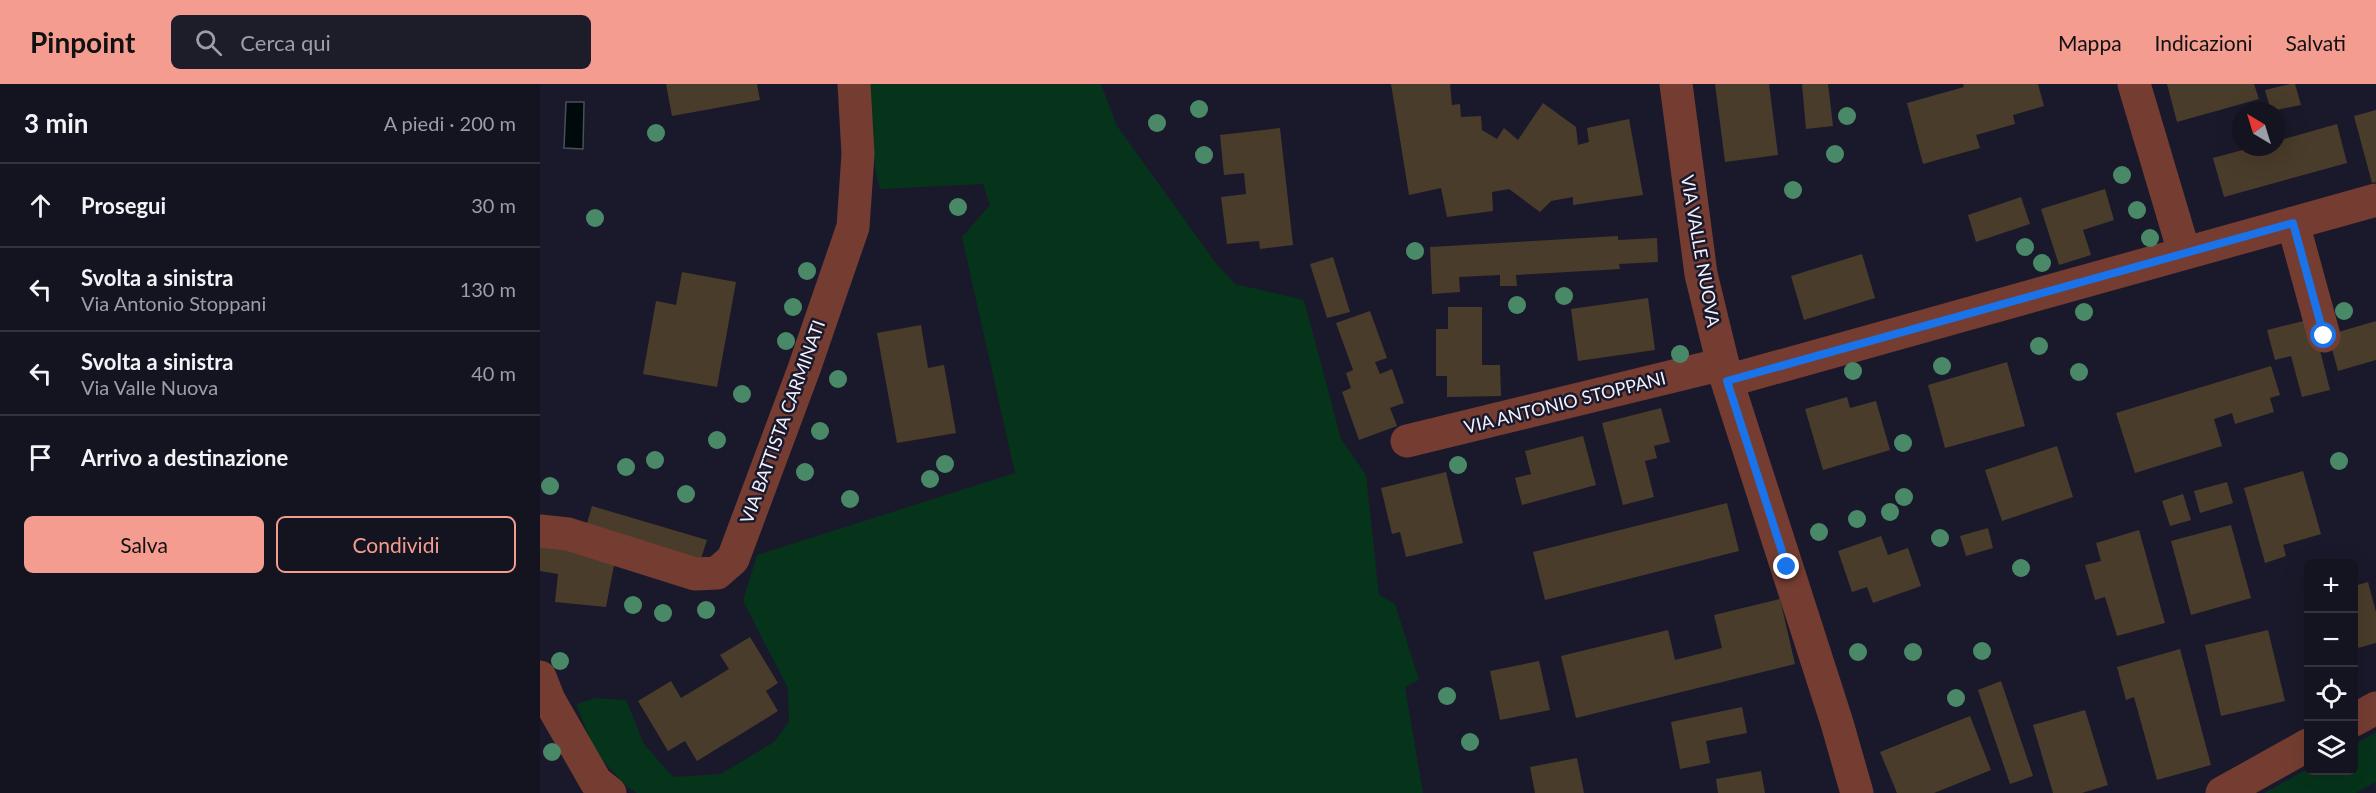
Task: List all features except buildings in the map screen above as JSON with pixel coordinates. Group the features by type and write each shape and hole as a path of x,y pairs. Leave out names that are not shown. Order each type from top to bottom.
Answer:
{"street":[{"name":"VIA BATTISTA CARMINATI","path":"540,531 568,534 695,574 717,573 733,559 804,369 853,227 858,154 854,84"},
{"name":"VIA VALLE NUOVA","path":"1676,84 1701,274 1725,373 1837,723 1857,793"},
{"path":"2134,84 2184,252"},
{"name":"VIA ANTONIO STOPPANI","path":"1407,441 1725,373 2376,200"},
{"path":"2293,223 2324,336"},
{"path":"540,677 593,790"},
{"path":"2358,718 2376,708"},
{"path":"2222,793 2304,747"}],"green space":[{"path":"869,84 1101,84 1117,126 1215,262 1235,284 1304,300 1341,439 1366,475 1379,595 1395,604 1419,680 1405,687 1423,793 637,793 626,786 595,752 576,704 596,698 626,700 644,744 673,777 721,774 774,742 789,722 788,688 743,601 757,555 1015,473 962,237 990,205 983,184 880,189 875,168"},
{"path":"2376,732 2376,782 2356,793 2264,793 2304,771 2304,775 2358,775 2358,743"}],"shaded area":[{"path":"566,102 584,102 583,149 564,148"}],"route":[{"path":"1787,567 1727,381 2293,223 2324,336"}]}
